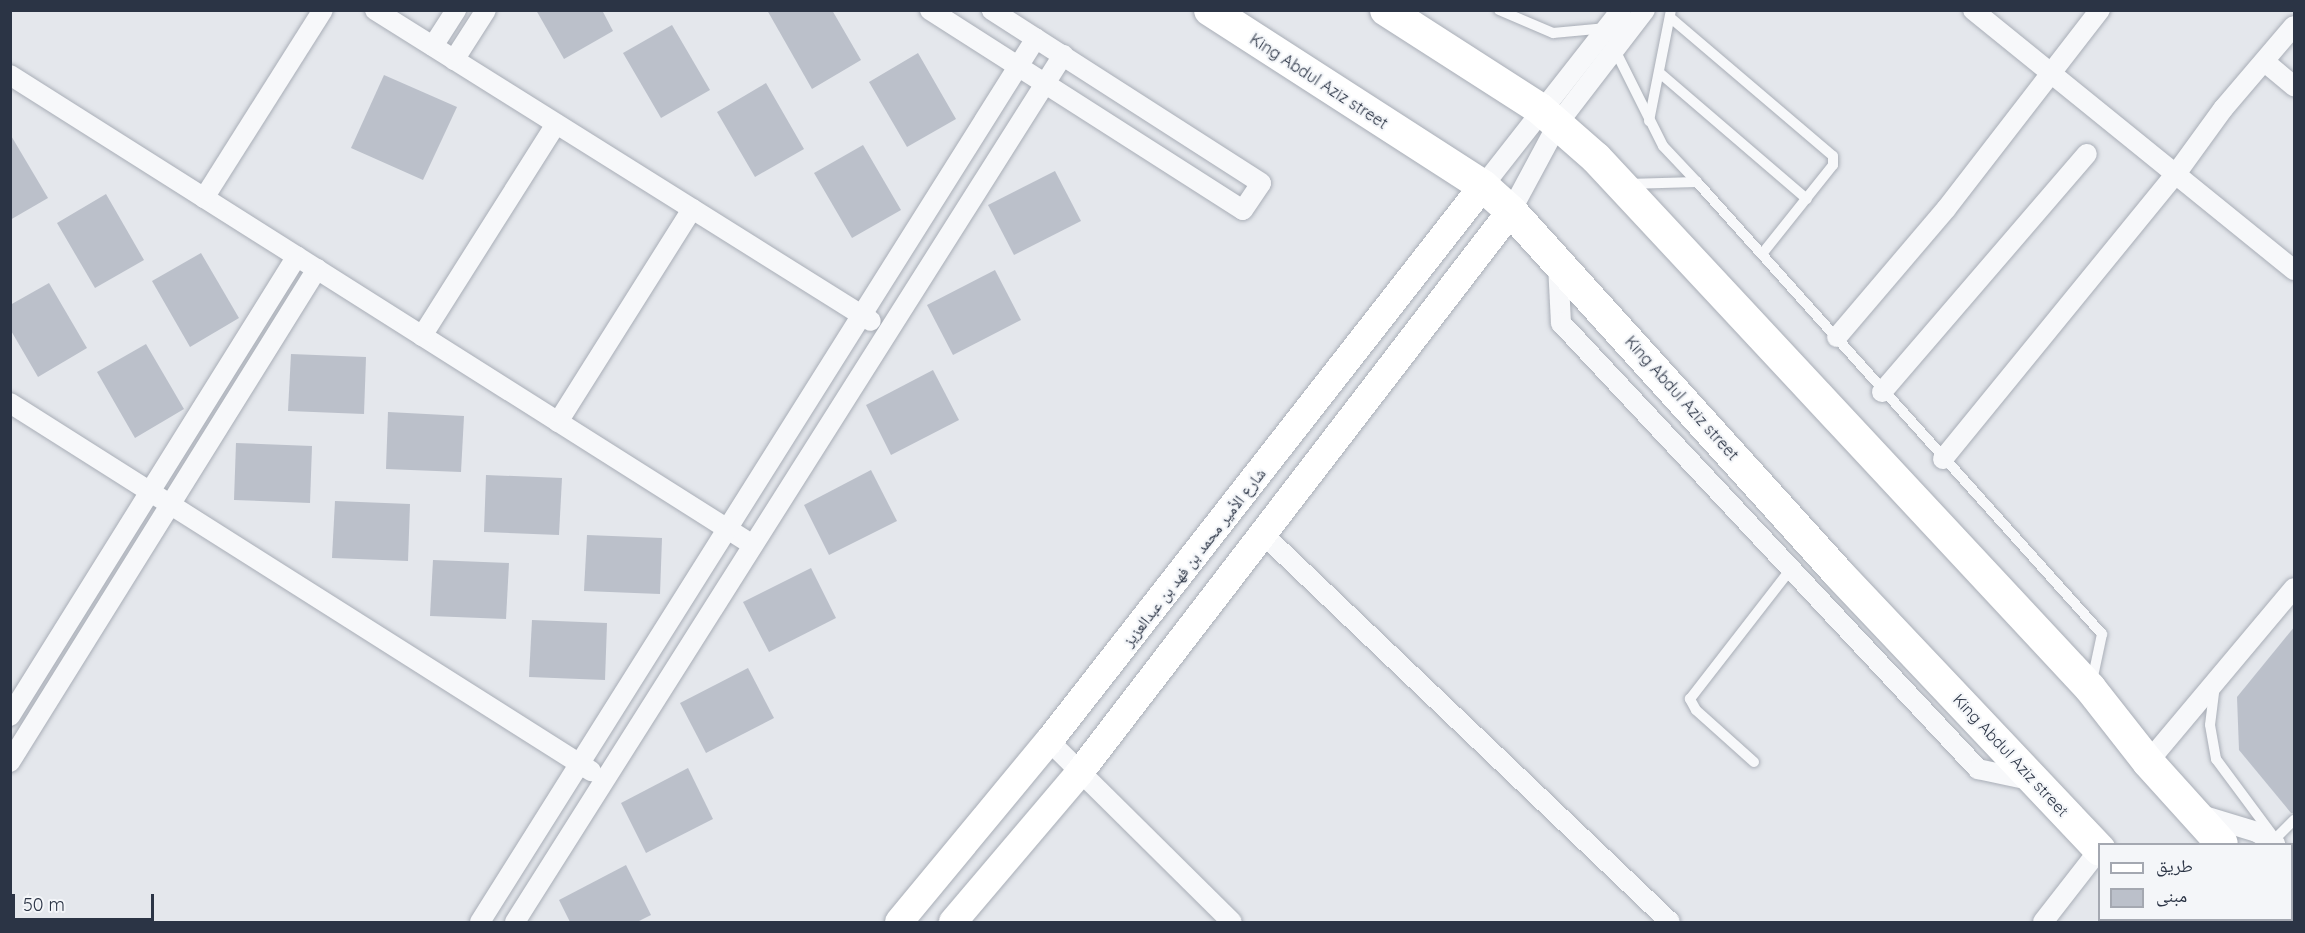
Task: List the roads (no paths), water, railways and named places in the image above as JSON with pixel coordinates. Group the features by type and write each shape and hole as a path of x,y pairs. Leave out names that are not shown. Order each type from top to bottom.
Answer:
{"main road":[{"name":"King Abdul Aziz street","path":"1210,10 1483,186 1511,211 1558,258 1838,573 2037,781 2098,849"},
{"path":"1386,10 1550,116 1621,184 2090,688 2148,762 2221,843"},
{"name":"شارع الأمير محمد بن فهد بن عبدالعزيز","path":"899,922 1049,741 1483,186"},
{"path":"953,922 1080,772 1511,211"}],"street":[{"path":"204,198 323,10"},
{"path":"375,10 887,331"},
{"path":"433,46 456,10"},
{"path":"454,60 486,10"},
{"path":"930,10 1243,210 1261,183 992,10"},
{"path":"1511,211 1550,116 1621,10"},
{"path":"1483,186 1615,50 1645,10"},
{"path":"1973,10 2178,171 2295,270"},
{"path":"1837,337 1946,208 2100,10"},
{"path":"1943,459 2178,171 2223,109 2295,26"},
{"path":"480,922 1036,38"},
{"path":"515,922 1063,55"},
{"path":"2265,62 2295,86"},
{"path":"10,75 753,545"},
{"path":"422,336 556,124"},
{"path":"1882,392 2087,154"},
{"path":"558,422 692,209"},
{"path":"10,716 297,256"},
{"path":"1558,258 1561,323 1978,769 2037,781"},
{"path":"10,762 317,269"},
{"path":"10,403 605,780"},
{"path":"1263,534 1670,922"},
{"path":"2148,762 2295,588"},
{"path":"1049,741 1232,922"},
{"path":"2194,813 2257,832 2276,842"},
{"path":"2043,922 2098,851"}],"lane":[{"path":"1499,10 1552,33 1607,28"},
{"path":"1649,121 1661,74 1671,15"},
{"path":"1671,15 1827,147 1833,165 1762,254"},
{"path":"1615,50 1649,121 1670,156 1697,182 1837,337 1882,392 2102,634 2090,688"},
{"path":"1661,74 1807,199"},
{"path":"1621,184 1697,182"},
{"path":"1754,762 1696,711 1690,699 1791,569"},
{"path":"2216,681 2210,725 2216,759 2276,842 2295,820"}]}
